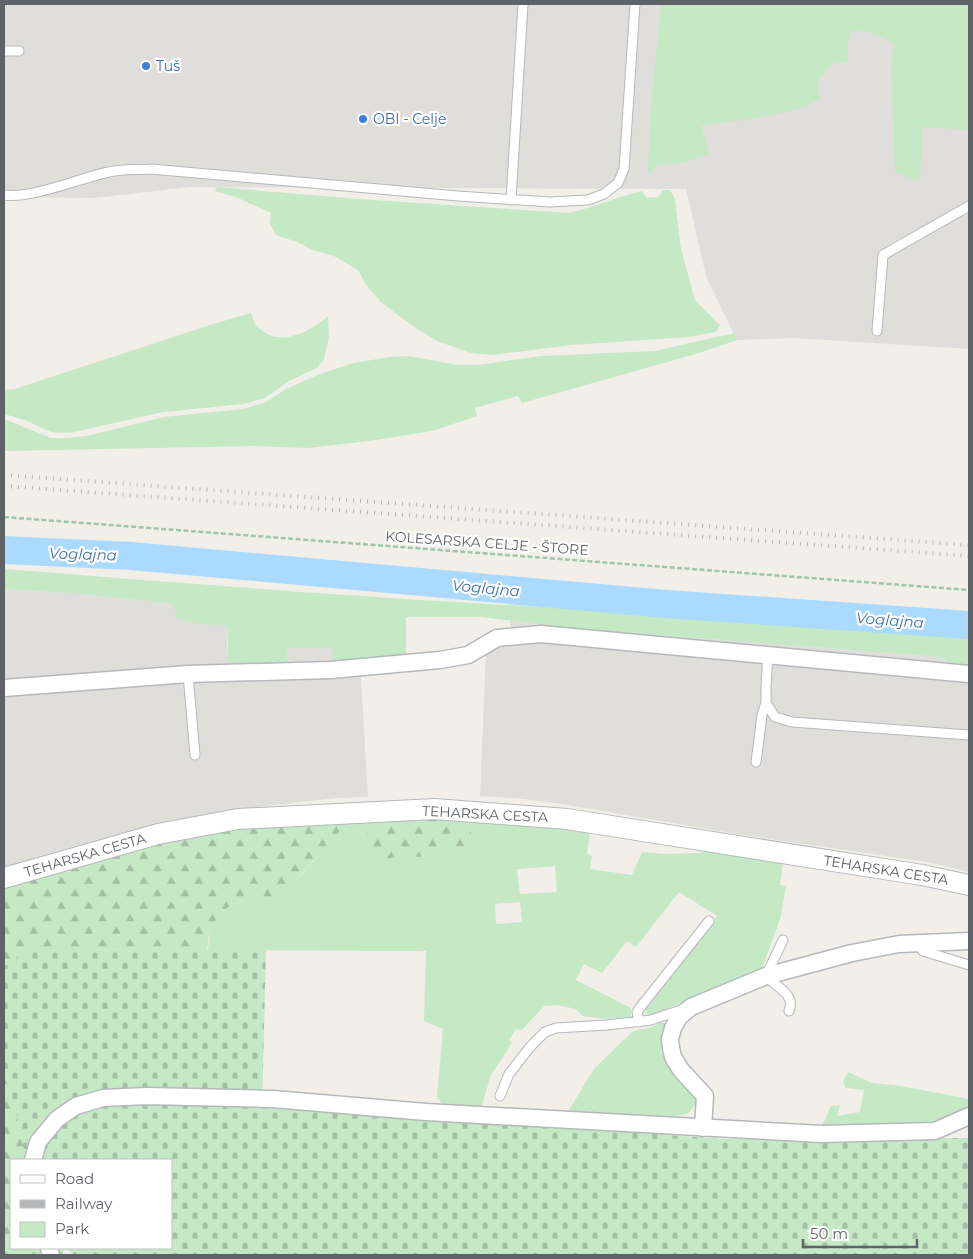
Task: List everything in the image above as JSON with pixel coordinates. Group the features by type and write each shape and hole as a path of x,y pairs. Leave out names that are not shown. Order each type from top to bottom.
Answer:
{"street":[{"path":"4,688 188,674 330,670 440,660 468,655 497,638 541,634 969,674"},
{"name":"TEHARSKA CESTA","path":"4,878 158,834 238,819 435,809 567,819 922,875 969,885"},
{"path":"703,1128 706,1108 705,1096 681,1070 673,1058 670,1039 679,1017 691,1007 766,976 852,953 898,944 969,941"},
{"path":"33,1159 38,1142 57,1119 76,1106 103,1098 147,1096 274,1099 435,1113 822,1134 935,1131 969,1116"}],"lane":[{"path":"511,200 523,4"},
{"path":"4,195 31,193 110,172 151,169 248,179 511,200 550,202 588,200 604,194 618,183 624,169 635,4"},
{"path":"4,51 19,51"},
{"path":"877,331 883,255 969,206"},
{"path":"756,762 762,715 766,703 768,655"},
{"path":"188,674 195,755"},
{"path":"766,703 775,717 792,722 969,735"},
{"path":"639,1022 637,1012 709,921"},
{"path":"783,940 766,976 771,982 787,993 791,1001 790,1011"},
{"path":"918,943 923,950 969,965"},
{"path":"500,1096 509,1074 530,1047 545,1032 556,1028 651,1020 691,1007"}],"path":[{"name":"KOLESARSKA CELJE - ŠTORE","path":"4,518 969,590"}],"shaded area":[{"path":"4,4 969,4 969,349 793,338 737,340 706,276 686,189 190,187 95,198 4,197"},
{"path":"4,589 80,594 173,604 199,624 227,626 227,659 287,648 332,648 360,661 368,797 337,798 237,809 157,824 4,867"},
{"path":"510,620 581,629 941,657 954,666 969,667 969,872 927,862 737,834 568,805 525,799 480,796 486,653 499,645 511,644"}],"green space":[{"path":"661,4 969,4 969,130 922,127 920,181 895,173 891,72 893,43 867,31 851,31 847,45 848,62 833,63 818,80 819,98 810,104 781,113 701,125 709,153 683,163 658,165 648,174 650,114"},
{"path":"217,187 358,199 569,213 642,191 647,198 658,197 663,190 670,190 675,199 681,249 695,300 720,325 716,332 688,337 571,345 492,355 471,353 437,341 411,325 381,302 367,286 358,270 334,256 313,250 276,235 270,224 271,213 236,197 215,191"},
{"path":"251,313 258,327 266,334 275,337 294,336 312,328 328,316 329,337 324,359 317,368 289,381 265,398 243,404 163,412 69,433 51,432 25,420 4,414 4,390 15,389"},
{"path":"734,333 737,340 699,353 522,403 518,396 475,408 477,416 432,431 307,448 253,446 4,451 4,419 51,438 87,436 164,417 244,409 266,402 286,389 320,374 353,363 408,356 458,365 477,365 542,356 655,351"},
{"path":"4,569 342,595 776,621 969,636 969,667 954,666 941,657 581,629 481,617 406,617 406,657 334,664 332,648 287,648 287,665 237,668 227,659 227,626 199,624 177,618 173,604 80,594 4,589"},
{"path":"368,818 386,859 401,856 419,857 439,854 470,844 471,820 528,823 590,832 587,854 592,856 590,869 632,875 642,852 664,854 700,853 705,851 783,862 780,885 786,886 781,916 761,971 649,1016 646,1013 646,1009 717,916 679,892 636,947 627,941 602,973 584,964 576,980 631,1008 631,1017 606,1019 583,1016 576,1009 557,1005 544,1006 522,1030 516,1029 509,1040 512,1043 491,1075 481,1108 462,1108 442,1104 437,1097 443,1029 424,1021 426,951 208,950 210,928 223,911 233,904 251,898 269,900 301,875 323,850 341,820","holes":["555,866 557,892 520,894 517,869","520,902 522,922 496,924 495,904"]},
{"path":"368,818 471,820 471,844 439,854 419,857 401,856 386,859 372,854 367,839"},
{"path":"341,820 339,832 284,893 269,901 251,898 233,904 223,911 210,928 207,950 22,949 14,962 4,966 4,887 168,840 245,826"},
{"path":"22,949 266,950 262,1106 723,1139 969,1138 969,1255 75,1255 66,1249 172,1249 172,1159 26,1159 16,1111 4,1075 4,966 14,962"},
{"path":"660,1023 666,1025 661,1052 668,1064 697,1099 689,1112 674,1116 567,1113 594,1069 633,1031 652,1027"},
{"path":"848,1072 872,1083 901,1086 969,1099 969,1111 935,1125 821,1128 831,1106 840,1105 837,1116 860,1112 864,1090 846,1088 843,1082"},
{"path":"4,1075 16,1111 26,1159 10,1159 10,1249 65,1249 62,1255 4,1255"}],"waterway":[{"name":"Voglajna","path":"4,550 131,556 666,604 969,625"}],"railway":[{"path":"4,475 969,545"},
{"path":"4,486 969,556"}],"place":[{"name":"Tuš","path":"146,66"},
{"name":"OBI - Celje","path":"363,119"}]}
